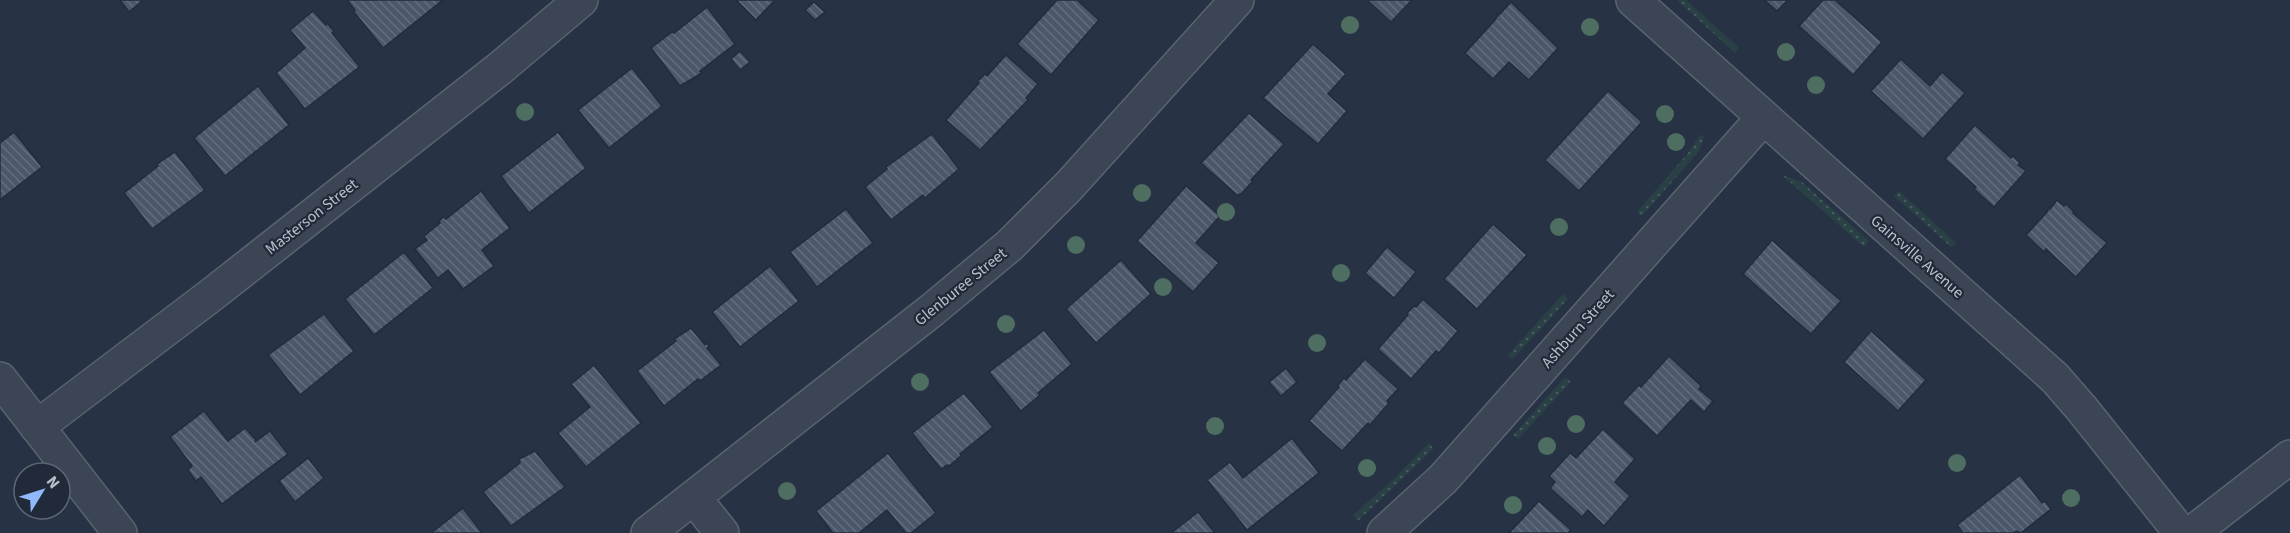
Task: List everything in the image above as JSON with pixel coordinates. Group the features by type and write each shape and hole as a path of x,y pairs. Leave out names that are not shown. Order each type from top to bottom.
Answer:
{"street":[{"name":"Masterson Street","path":"37,427 219,289 499,69 581,0"},
{"name":"Glenburee Street","path":"648,533 1010,245 1069,186 1237,0"},
{"name":"Gainsville Avenue","path":"1633,0 2055,378 2181,533"},
{"name":"Ashburn Street","path":"1384,533 1443,479 1763,118"},
{"path":"0,379 120,533"},
{"path":"2192,533 2290,457"},
{"path":"694,498 722,533"}],"green space":[{"path":"1677,0 1686,0 1739,48 1735,53"},
{"path":"1700,135 1704,136 1700,150 1642,216 1637,212 1688,153"},
{"path":"1782,175 1802,182 1869,241 1864,247"},
{"path":"1899,191 1956,243 1951,247 1894,196"},
{"path":"1563,294 1568,299 1513,359 1508,355"},
{"path":"1565,377 1571,382 1518,439 1513,435"},
{"path":"1429,443 1433,448 1426,456 1358,521 1353,515 1395,478"}],"building":[{"path":"120,0 141,0 142,1 129,12"},
{"path":"347,0 443,0 383,48"},
{"path":"736,0 775,0 756,20"},
{"path":"1057,0 1077,0 1099,20 1051,75 1017,44"},
{"path":"1367,0 1412,0 1391,22"},
{"path":"1764,0 1788,0 1777,11"},
{"path":"1823,0 1835,0 1882,42 1853,75 1799,26"},
{"path":"814,2 825,12 815,20 805,10"},
{"path":"1511,2 1558,48 1529,80 1509,62 1493,79 1465,53 1496,19 1497,14 1498,16"},
{"path":"707,7 735,44 700,71 702,73 680,86 651,48"},
{"path":"313,11 334,31 332,33 359,66 305,109 276,73 305,48 290,30"},
{"path":"1313,44 1346,74 1328,94 1347,111 1318,144 1263,98"},
{"path":"740,51 750,62 740,70 731,59"},
{"path":"1006,55 1038,84 1026,98 1028,100 980,150 946,120 979,83 977,82 985,74 987,76"},
{"path":"1901,59 1930,86 1942,72 1965,93 1923,139 1871,91"},
{"path":"632,68 662,106 609,148 578,110"},
{"path":"258,86 289,125 225,176 194,138"},
{"path":"1608,91 1642,122 1579,191 1545,160"},
{"path":"1249,113 1284,144 1251,180 1253,181 1241,194 1237,195 1201,163"},
{"path":"1975,125 2011,158 2013,156 2020,163 2018,165 2026,171 1994,207 1945,159"},
{"path":"14,132 42,167 0,200 0,143"},
{"path":"558,132 586,168 529,213 501,176"},
{"path":"932,134 959,169 925,198 923,195 891,220 865,187 887,169 886,167"},
{"path":"175,152 205,190 152,229 124,193 158,166 157,164"},
{"path":"1186,186 1220,216 1196,243 1219,263 1193,292 1137,241"},
{"path":"481,191 510,228 482,250 494,266 463,289 448,270 438,278 415,249 427,240 424,236 440,223 443,217 446,219"},
{"path":"2057,200 2064,206 2066,204 2107,243 2076,277 2046,249 2044,252 2026,235 2048,211 2048,207 2050,209"},
{"path":"846,209 873,243 817,287 790,252"},
{"path":"1493,224 1527,255 1477,309 1444,279"},
{"path":"1772,240 1841,301 1811,334 1743,274"},
{"path":"1387,247 1416,272 1394,298 1365,273"},
{"path":"404,252 433,288 374,335 345,299"},
{"path":"1121,260 1151,294 1096,343 1066,309"},
{"path":"770,266 799,301 740,347 712,312"},
{"path":"1423,299 1458,331 1439,353 1436,351 1411,379 1378,349 1408,315 1407,313"},
{"path":"324,314 354,351 300,395 268,355"},
{"path":"691,328 705,345 707,343 709,346 707,348 721,365 700,381 698,379 664,406 637,371 676,341 674,339"},
{"path":"1044,330 1072,364 1021,411 989,372"},
{"path":"1871,331 1926,380 1898,411 1844,362"},
{"path":"1669,356 1701,386 1699,389 1713,401 1704,412 1691,400 1657,436 1622,403 1639,385 1641,387"},
{"path":"1365,359 1398,389 1370,425 1368,423 1342,451 1309,421 1339,387 1338,385 1344,378 1346,380"},
{"path":"594,365 641,423 586,467 558,433 590,407 571,384"},
{"path":"1286,368 1297,382 1281,396 1269,382"},
{"path":"964,393 993,427 949,466 941,469 912,433"},
{"path":"204,411 228,441 245,428 256,440 255,442 270,431 288,454 222,504 201,477 196,481 188,470 192,466 170,437"},
{"path":"1603,429 1635,459 1615,482 1630,496 1604,526 1588,510 1582,517 1550,488 1555,482 1549,476 1570,453 1576,458"},
{"path":"1292,438 1319,473 1247,530 1207,480 1230,462 1243,478"},
{"path":"535,451 565,487 511,526 483,492 520,463 519,459"},
{"path":"888,453 936,513 911,533 906,533 887,510 859,533 833,533 816,511"},
{"path":"308,458 324,478 295,502 279,481"},
{"path":"2020,475 2042,503 2045,501 2051,509 2021,533 2016,531 2013,533 1963,533 1957,525"},
{"path":"1539,501 1571,530 1568,533 1509,533"},
{"path":"463,508 482,533 431,533"},
{"path":"1198,512 1215,533 1171,533"}]}
